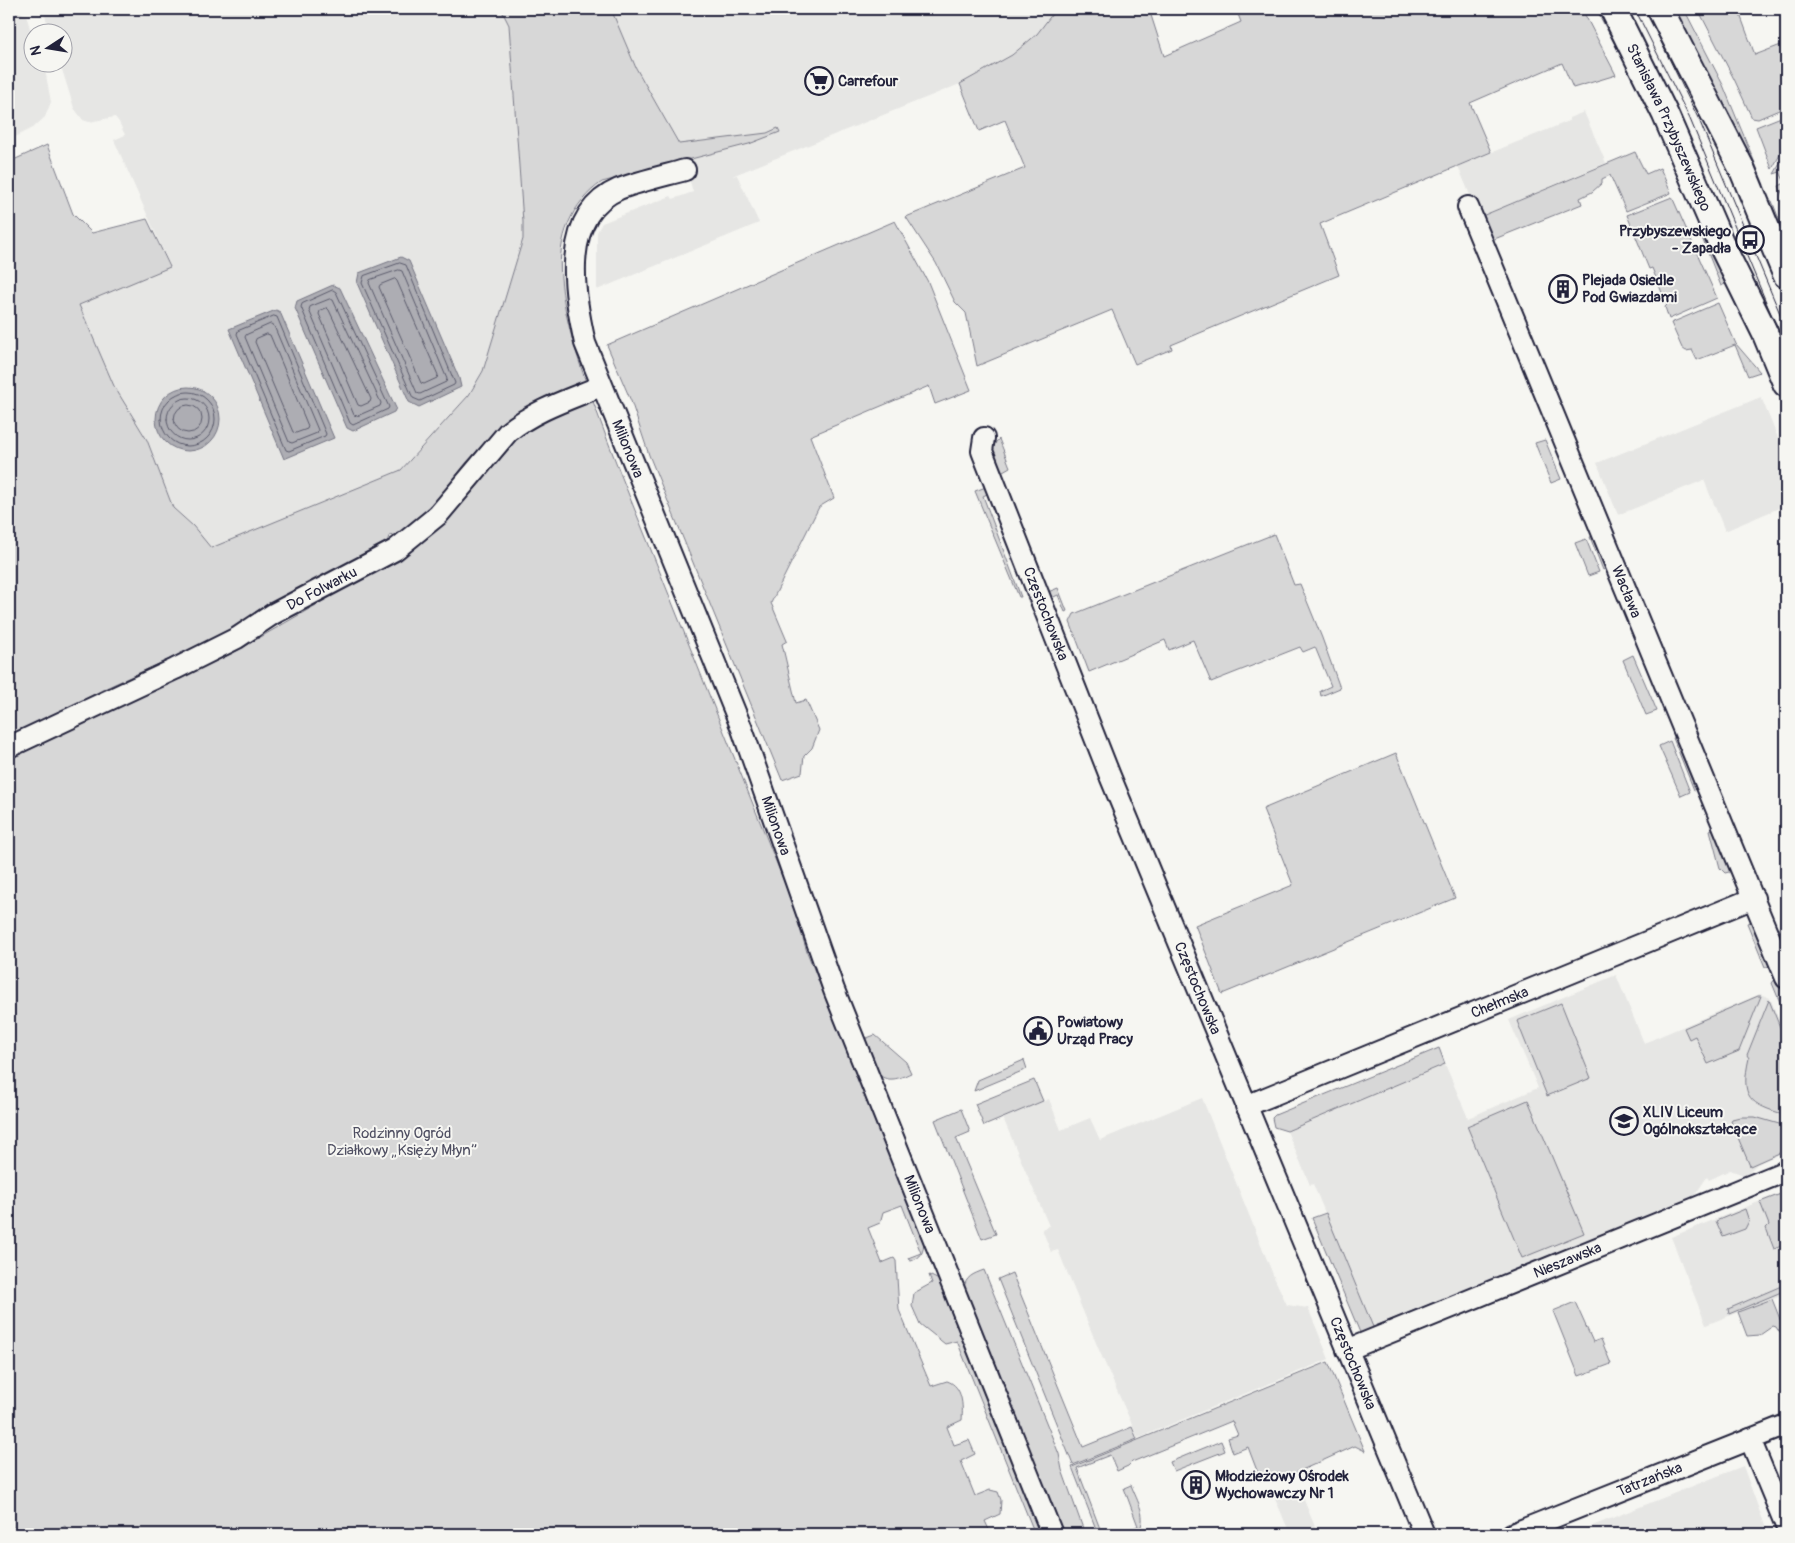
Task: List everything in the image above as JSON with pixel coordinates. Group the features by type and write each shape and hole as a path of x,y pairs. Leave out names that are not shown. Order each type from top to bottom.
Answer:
{"main road":[{"name":"Stanisława Przybyszewskiego","path":"1614,9 1665,114 1724,250 1765,333 1786,384"},
{"path":"1660,9 1742,169 1786,275"}],"street":[{"name":"Milionowa","path":"685,170 612,193 597,205 581,228 577,242 574,272 578,308 585,343 742,729 834,990 1052,1534"},
{"name":"Wacława","path":"1468,207 1786,978"},
{"name":"Do Folwarku","path":"9,747 228,642 273,614 381,559 408,541 438,515 508,432 530,417 602,386"},
{"name":"Częstochowska","path":"984,438 982,451 1110,776 1424,1534"},
{"name":"Chełmska","path":"1246,1106 1754,898"},
{"name":"Nieszawska","path":"1348,1350 1786,1171"},
{"name":"Tatrzańska","path":"1512,1534 1786,1425"},
{"path":"1750,1439 1786,1526"}],"shaded area":[{"path":"9,9 13,9 26,15 28,22 22,22 22,72 45,72 51,102 45,117 33,128 9,140"},
{"path":"43,9 501,9 509,25 523,239 483,371 469,395 401,470 210,549 193,526 173,508 147,440 114,386 79,305 170,266 114,140 125,135 119,122 115,117 89,122 83,120 74,108 63,72 72,72 72,22 47,22"},
{"path":"611,9 1056,9 1037,34 1012,55 960,84 732,176 737,175 759,223 597,290 597,232 602,223 671,196 673,199 693,192 679,144 636,68"},
{"path":"1584,112 1606,163 1479,217 1458,166 1569,121 1569,118"},
{"path":"1761,397 1782,448 1786,447 1786,505 1725,531 1704,480 1618,515 1597,463"},
{"name":"XLIV Liceum Ogólnokształcące","path":"1616,975 1644,1043 1760,994 1770,998 1786,1037 1786,1151 1757,1164 1744,1175 1730,1170 1709,1180 1707,1177 1695,1195 1373,1327 1313,1184 1310,1185 1287,1131 1445,1064 1468,1118 1538,1088 1509,1020"},
{"path":"1202,1098 1287,1305 1308,1308 1329,1359 1138,1438 1058,1250 1051,1252 1042,1229 1049,1226 1003,1118 1049,1099 1061,1130 1090,1118 1100,1140"},
{"path":"1786,1191 1786,1293 1706,1325 1671,1237"},
{"path":"1743,1466 1768,1534 1572,1534"},
{"path":"1300,1489 1318,1534 1290,1534 1275,1498"}],"green space":[{"name":"Rodzinny Ogród Działkowy „Księży Młyn”","path":"501,9 611,9 636,68 679,144 767,133 778,128 780,132 749,144 602,182 591,191 574,211 568,223 561,249 560,263 565,309 588,389 606,437 791,899 807,952 924,1242 922,1252 918,1258 909,1260 908,1258 921,1253 902,1205 883,1212 880,1223 868,1228 882,1263 894,1258 896,1261 899,1310 931,1386 947,1381 956,1387 961,1397 962,1420 947,1427 954,1445 969,1440 975,1454 961,1461 975,1496 990,1490 998,1492 1001,1500 1000,1514 985,1521 991,1534 71,1534 65,1526 53,1534 9,1534 9,758 233,653 394,560 506,424 487,440 437,500 403,533 389,536 385,549 264,616 106,688 9,740 9,162 47,145 73,214 92,233 147,219 170,267 79,305 114,386 147,440 173,508 193,526 211,548 401,470 469,395 483,371 523,239 509,25"},
{"path":"1056,9 1149,9 1164,56 1241,22 1236,9 1582,9 1616,75 1573,88 1562,63 1470,103 1491,152 1320,224 1339,275 1171,345 1172,349 1135,364 1112,310 977,366 966,313 955,302 936,263 906,217 1025,168 1005,120 979,131 960,84 1012,55 1037,34"},
{"path":"1596,9 1602,9 1631,71 1629,71"},
{"path":"1671,9 1684,9 1723,85 1764,185 1762,186"},
{"path":"1698,9 1738,9 1755,55 1786,43 1786,107 1758,119 1752,118"},
{"path":"1786,115 1786,144 1772,169 1756,127"},
{"path":"1635,152 1646,174 1660,168 1671,193 1626,211 1610,175 1602,179 1602,183 1592,192 1580,198 1582,204 1492,240 1482,216"},
{"path":"1786,153 1786,202 1779,186 1785,183 1780,172 1774,174"},
{"path":"1672,197 1717,298 1669,319 1665,307 1667,305 1652,268 1649,269 1627,215"},
{"path":"1770,200 1786,237 1786,246 1768,201"},
{"path":"895,221 928,282 971,390 935,404 929,386 810,436 834,498 819,507 771,603 787,641 782,644 796,703 806,700 819,730 812,748 804,756 802,773 782,780 649,455 631,401 607,345"},
{"path":"1702,227 1725,284 1721,286 1699,230"},
{"path":"1718,303 1736,344 1760,372 1748,376 1735,345 1697,360 1692,350 1686,351 1682,348 1671,323"},
{"path":"999,439 1010,467 1003,471 997,468 993,453 994,446"},
{"path":"1545,440 1561,479 1551,483 1535,443"},
{"path":"986,487 989,493 983,496 1021,597 1019,597 975,491"},
{"path":"1274,534 1294,585 1300,584 1340,688 1321,696 1320,691 1331,686 1315,647 1303,652 1300,647 1211,682 1193,640 1169,650 1165,640 1089,672 1070,622 1074,614"},
{"path":"1596,534 1609,567 1603,570 1590,537"},
{"path":"1586,539 1599,572 1588,576 1575,543"},
{"path":"1058,588 1067,611 1065,612 1058,595 1047,600 1048,592"},
{"path":"1633,655 1657,711 1646,715 1623,660"},
{"path":"1679,736 1699,788 1694,790 1673,738"},
{"path":"1670,741 1690,792 1681,796 1659,746"},
{"path":"1396,753 1455,898 1222,994 1195,925 1293,885 1263,809"},
{"path":"1716,827 1733,871 1725,873 1720,868 1710,830"},
{"path":"1753,921 1773,966 1765,967 1747,923"},
{"path":"1777,977 1786,1000 1786,1017 1772,983"},
{"path":"1761,996 1739,1051 1708,1064 1695,1036 1689,1039 1684,1028"},
{"path":"1769,1000 1786,1042 1786,1115 1756,1103 1747,1091 1746,1071 1749,1058 1747,1055"},
{"path":"1561,1003 1591,1078 1547,1096 1517,1021"},
{"path":"875,1035 906,1062 911,1073 889,1079 876,1073 864,1039"},
{"path":"1439,1048 1445,1064 1287,1131 1274,1127 1272,1118 1275,1115"},
{"path":"1024,1060 1027,1069 974,1091 978,1080"},
{"path":"1034,1080 1043,1101 984,1126 975,1104"},
{"path":"1528,1100 1584,1233 1522,1258 1467,1126"},
{"path":"961,1109 970,1132 956,1138 996,1234 982,1239 935,1120"},
{"path":"1740,1117 1755,1117 1786,1126 1786,1150 1750,1166 1731,1121"},
{"path":"1786,1192 1786,1244 1774,1249 1766,1228 1769,1225 1760,1202"},
{"path":"1745,1209 1749,1221 1745,1229 1723,1237 1716,1221"},
{"path":"1326,1213 1373,1327 1433,1303 1435,1306 1361,1335 1312,1218"},
{"path":"984,1270 1059,1454 1062,1470 1085,1534 1062,1534 964,1289 970,1276"},
{"path":"1012,1273 1083,1447 1132,1427 1137,1439 1073,1465 998,1279"},
{"path":"929,1275 939,1280 1042,1534 1035,1534 957,1341 945,1344 920,1324 912,1306 914,1293 932,1283"},
{"path":"1786,1284 1786,1290 1729,1314 1728,1309"},
{"path":"1772,1299 1786,1334 1780,1333 1773,1326 1760,1335 1747,1336 1738,1312"},
{"path":"1575,1302 1593,1342 1601,1339 1611,1364 1579,1376 1553,1311"},
{"path":"1328,1362 1365,1451 1355,1446 1282,1479 1259,1476 1248,1447 1233,1453 1228,1438 1238,1435 1232,1421 1132,1462 1117,1471 1110,1455 1077,1468 1102,1534 1098,1534 1072,1467"},
{"path":"1221,1441 1225,1451 1174,1471 1170,1462"},
{"path":"1131,1485 1139,1503 1142,1522 1137,1534 1116,1534 1138,1526 1124,1488"}],"water":[{"path":"401,257 409,261 459,378 461,387 419,407 409,402 357,283 359,273"},
{"path":"333,285 340,288 396,408 394,412 353,431 347,428 295,308 297,301"},
{"path":"276,310 280,312 334,438 284,459 229,329"},
{"path":"182,387 194,387 211,396 218,407 220,419 218,431 211,442 194,451 182,451 170,446 161,437 156,425 156,413 161,401 170,392"}],"tram line":[{"path":"1635,9 1690,119 1786,350"},
{"path":"1645,9 1700,122 1786,328"}],"place":[{"name":"Carrefour","path":"819,81"},
{"name":"Przybyszewskiego - Zapadła","path":"1750,240"},
{"name":"Plejada Osiedle Pod Gwiazdami","path":"1563,289"},
{"name":"Powiatowy Urząd Pracy","path":"1038,1031"},
{"name":"XLIV Liceum Ogólnokształcące","path":"1624,1121"},
{"name":"Młodzieżowy Ośrodek Wychowawczy Nr 1","path":"1196,1485"}]}
